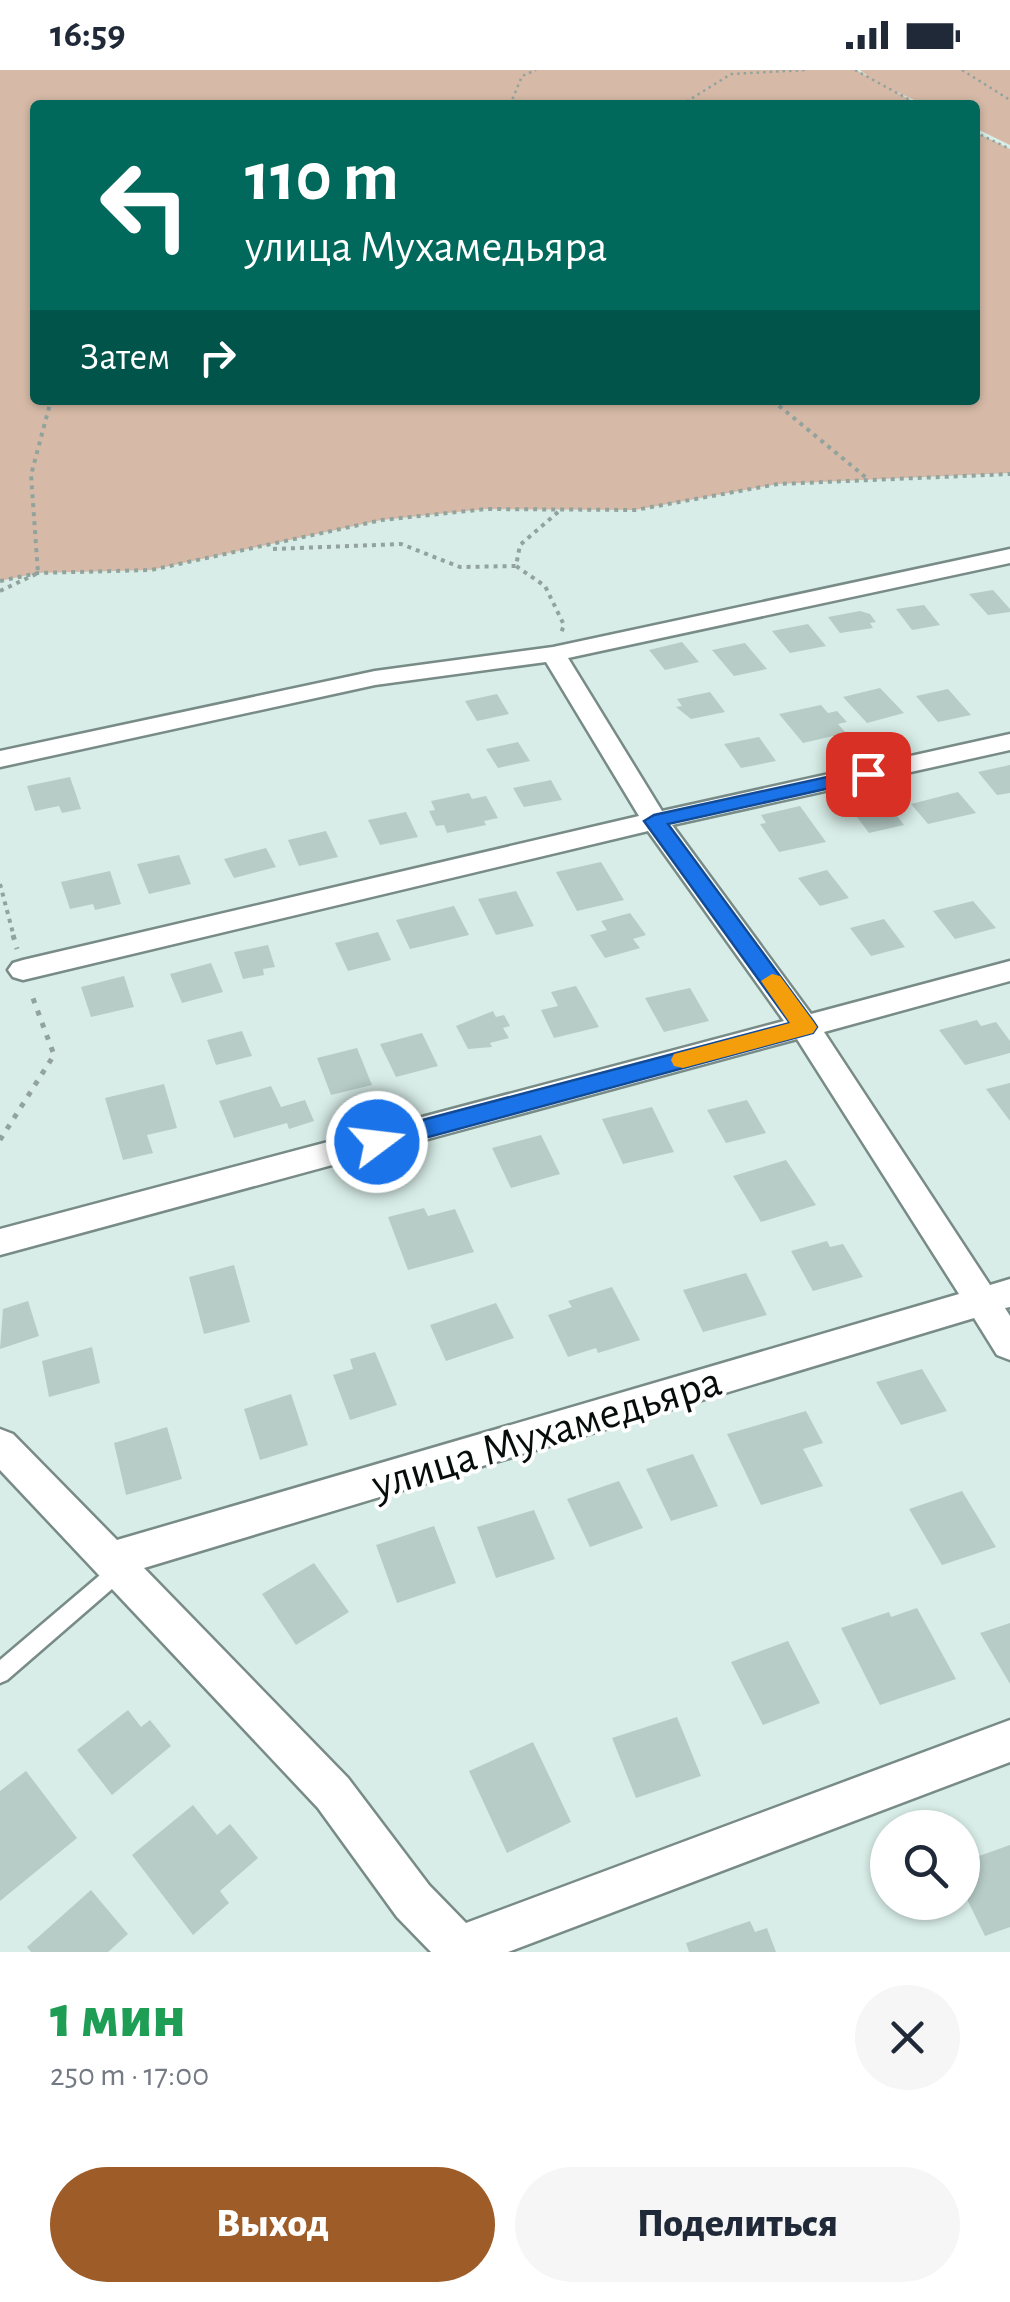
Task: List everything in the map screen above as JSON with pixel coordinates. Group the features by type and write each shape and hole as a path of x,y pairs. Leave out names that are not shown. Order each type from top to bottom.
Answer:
{"street":[{"path":"0,759 375,678 553,654 1010,556"},
{"path":"553,654 654,821 996,1297 1010,1345"},
{"path":"23,970 654,821 1010,742"},
{"path":"0,1242 1010,971"},
{"name":"улица Мухамедьяра","path":"115,1565 996,1297"},
{"path":"0,1444 332,1793 413,1901 460,1950 1010,1741"}],"lane":[{"path":"0,1673 115,1565"}],"path":[{"path":"512,100 522,76 536,70"},
{"path":"718,70 731,74 806,70"},
{"path":"855,70 910,100"},
{"path":"962,70 1010,100"},
{"path":"689,100 731,74"},
{"path":"980,134 1010,149"},
{"path":"38,573 31,475 50,405"},
{"path":"778,405 871,482"},
{"path":"0,581 38,573 151,570 382,520 486,509 636,510 778,484 1010,474"},
{"path":"516,566 520,545 560,510"},
{"path":"260,549 401,544 460,567 516,566 545,586 564,625 553,654"},
{"path":"0,591 38,573"},
{"path":"0,884 23,970 54,1055 0,1140"}],"shaded area":[{"path":"0,70 856,70 911,100 30,100 30,405 980,405 980,134 1010,149 1010,473 778,484 635,510 486,509 382,520 151,570 38,573 0,581"},
{"path":"860,70 1010,70 1010,145 980,130 980,100 914,100 875,82"}],"building":[{"path":"993,590 1010,612 988,615 969,594"},
{"path":"924,605 940,625 912,630 896,609"},
{"path":"860,611 870,614 876,622 870,623 873,628 840,633 828,617"},
{"path":"808,624 826,646 790,653 772,631"},
{"path":"682,642 699,662 665,670 649,650"},
{"path":"745,643 767,669 734,676 712,650"},
{"path":"880,688 904,713 867,723 843,697"},
{"path":"948,689 971,715 938,722 916,696"},
{"path":"710,692 725,712 691,719 676,707 682,706 677,699"},
{"path":"497,694 509,714 477,721 465,701"},
{"path":"821,705 828,713 837,711 847,722 838,724 846,733 803,743 779,714"},
{"path":"759,737 776,761 741,768 724,744"},
{"path":"518,742 530,761 498,768 486,749"},
{"path":"1010,765 1010,793 997,795 978,772"},
{"path":"70,777 81,809 62,813 59,806 35,811 27,786"},
{"path":"551,780 562,800 524,807 513,788"},
{"path":"958,792 976,813 928,824 911,804"},
{"path":"469,793 472,799 486,796 498,818 484,821 486,825 447,833 444,825 436,826 429,811 435,810 431,801"},
{"path":"883,797 904,825 869,833 848,805"},
{"path":"800,806 826,842 779,852 760,824 766,823 761,815"},
{"path":"406,812 418,837 380,845 368,820"},
{"path":"326,831 338,857 299,866 288,840"},
{"path":"266,848 276,867 234,878 224,859"},
{"path":"179,855 191,884 149,894 137,864"},
{"path":"601,862 624,900 577,911 556,872"},
{"path":"827,870 849,898 820,906 798,878"},
{"path":"110,871 121,904 95,910 93,904 70,909 61,882"},
{"path":"516,891 534,926 496,935 478,899"},
{"path":"973,901 996,928 955,939 933,911"},
{"path":"454,906 469,935 410,949 396,920"},
{"path":"630,913 646,935 633,939 640,948 605,958 590,935 607,930 601,921"},
{"path":"884,919 905,947 871,956 850,928"},
{"path":"378,932 391,960 348,971 335,943"},
{"path":"268,945 275,967 263,969 264,975 243,979 234,952"},
{"path":"211,963 223,992 182,1003 170,974"},
{"path":"124,976 134,1007 91,1017 81,987"},
{"path":"576,986 599,1027 554,1038 541,1010 558,1006 551,992"},
{"path":"690,988 709,1021 664,1032 645,998"},
{"path":"493,1011 496,1017 504,1015 510,1026 503,1028 509,1038 490,1043 492,1047 468,1049 456,1026"},
{"path":"977,1020 981,1026 996,1022 1010,1041 1010,1053 965,1065 939,1030"},
{"path":"242,1031 252,1056 216,1065 207,1040"},
{"path":"422,1033 438,1066 396,1077 380,1044"},
{"path":"357,1048 372,1085 331,1095 317,1058"},
{"path":"1010,1083 1010,1121 986,1089"},
{"path":"164,1084 177,1128 147,1135 153,1153 123,1160 105,1098"},
{"path":"271,1086 281,1107 305,1100 314,1121 289,1129 287,1123 234,1138 219,1101"},
{"path":"747,1100 766,1133 726,1143 707,1110"},
{"path":"652,1107 674,1152 623,1164 602,1119"},
{"path":"541,1135 560,1174 511,1188 492,1148"},
{"path":"786,1160 816,1205 761,1222 733,1176"},
{"path":"424,1208 428,1216 455,1209 474,1252 408,1270 388,1217"},
{"path":"827,1241 830,1247 843,1244 863,1277 813,1291 791,1251"},
{"path":"234,1265 250,1322 204,1334 189,1277"},
{"path":"746,1273 767,1315 703,1332 683,1290"},
{"path":"612,1287 640,1340 598,1353 596,1348 568,1357 548,1315 572,1307 568,1301"},
{"path":"28,1301 39,1336 0,1349 3,1309"},
{"path":"496,1303 514,1338 446,1361 430,1325"},
{"path":"92,1347 100,1383 49,1397 42,1361"},
{"path":"375,1352 397,1405 350,1420 333,1375 353,1369 350,1359"},
{"path":"922,1369 947,1411 901,1425 876,1382"},
{"path":"291,1394 308,1445 260,1460 244,1409"},
{"path":"806,1411 823,1443 803,1449 823,1486 761,1505 727,1434"},
{"path":"167,1427 182,1479 126,1495 114,1443"},
{"path":"693,1454 718,1506 671,1521 646,1469"},
{"path":"619,1481 643,1528 590,1547 567,1499"},
{"path":"962,1491 996,1547 942,1565 909,1509"},
{"path":"534,1510 555,1559 496,1578 477,1527"},
{"path":"434,1526 456,1583 397,1603 376,1545"},
{"path":"314,1563 349,1612 296,1645 262,1594"},
{"path":"917,1608 956,1679 880,1705 841,1628 889,1612 891,1617"},
{"path":"1010,1623 1010,1684 980,1633"},
{"path":"788,1641 820,1703 763,1725 731,1662"},
{"path":"128,1710 141,1727 150,1720 171,1746 112,1795 77,1750"},
{"path":"677,1717 701,1776 636,1798 612,1738"},
{"path":"533,1742 571,1822 507,1853 469,1771"},
{"path":"26,1771 77,1838 0,1901 0,1791"},
{"path":"193,1805 217,1835 230,1824 258,1858 220,1891 229,1903 193,1935 132,1855"},
{"path":"1010,1845 1010,1927 985,1936 977,1920 980,1856"},
{"path":"91,1890 128,1934 108,1952 31,1952 27,1947"},
{"path":"750,1921 755,1932 767,1928 776,1952 689,1952 686,1943"}],"slow traffic":[{"path":"683,1060 805,1027 772,981"}],"route":[{"path":"377,1142 805,1027 654,821 868,774"}]}
